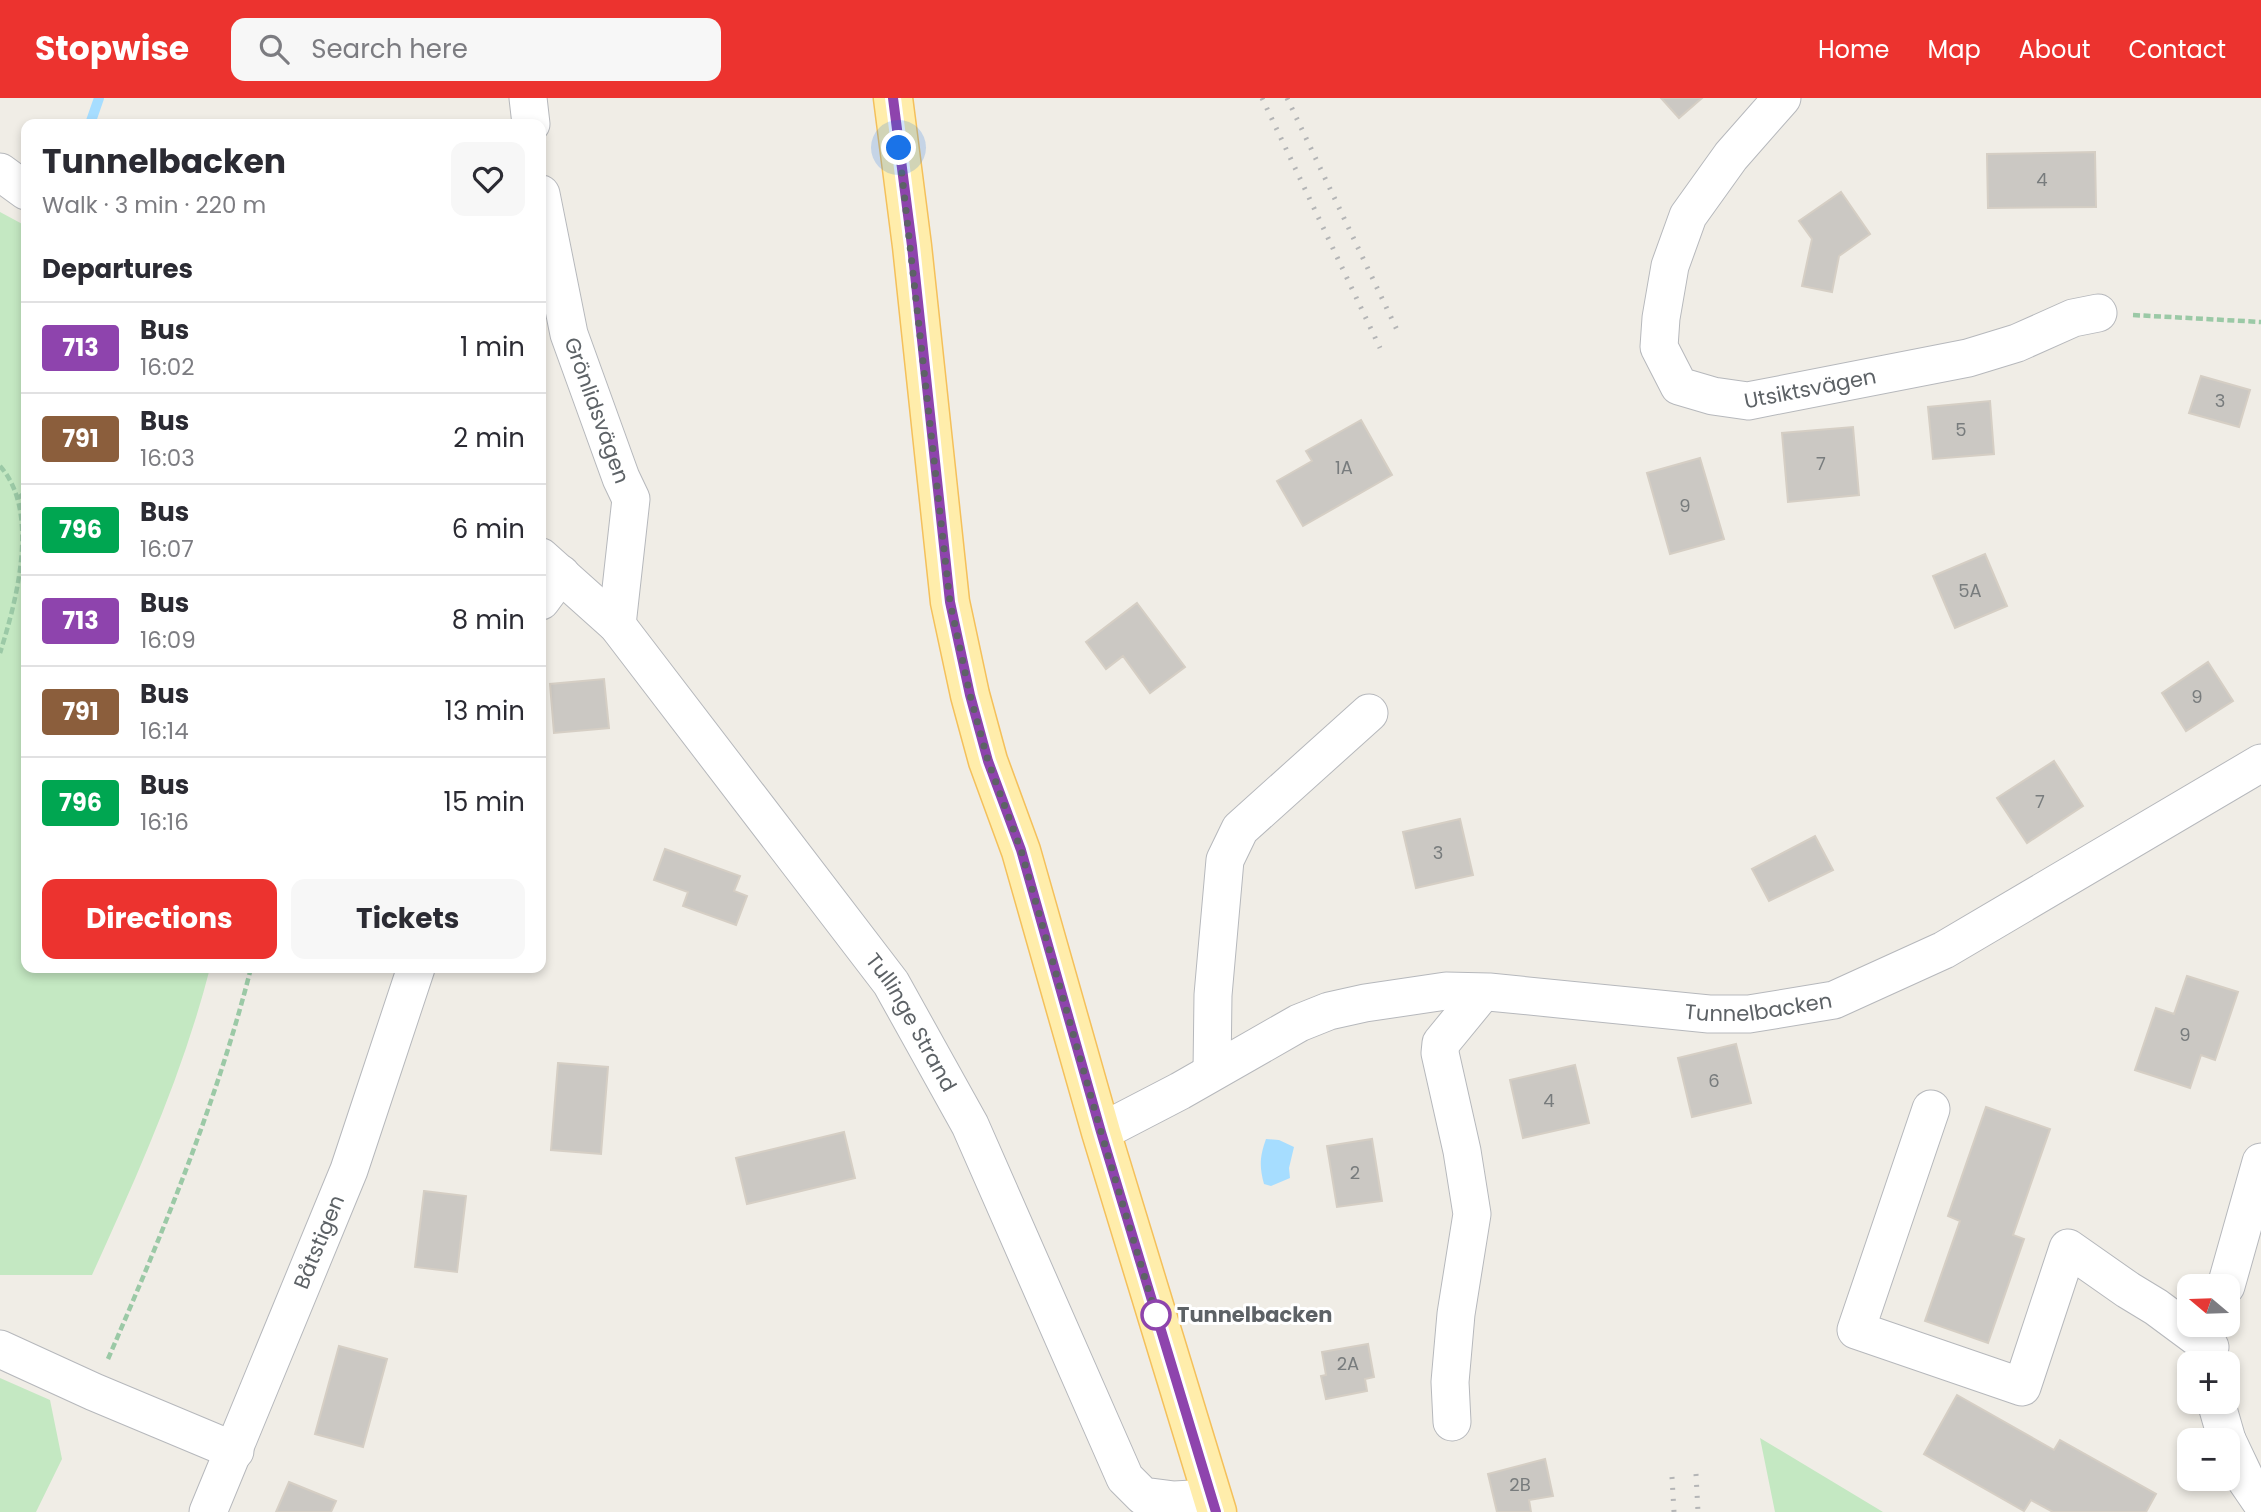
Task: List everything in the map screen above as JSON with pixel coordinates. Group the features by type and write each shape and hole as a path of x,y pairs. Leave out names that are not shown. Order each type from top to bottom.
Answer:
{"main road":[{"path":"893,98 953,615 970,695 988,761 1021,850 1101,1132 1214,1505"}],"street":[{"path":"528,98 530,119"},
{"name":"Utsiktsvägen","path":"1782,98 1731,156 1688,216 1670,266 1659,347 1679,386 1713,396 1748,401 1968,358 2017,343 2073,318 2098,313"},
{"path":"0,172 21,187"},
{"name":"Grönlidsvägen","path":"546,219 569,334 631,499 617,625"},
{"name":"Tullinge Strand","path":"547,578 575,589 617,625 891,983 970,1125 1125,1478 1127,1501 1143,1496 1214,1505"},
{"path":"1212,1071 1213,995 1225,860 1240,829 1370,713"},
{"name":"Tunnelbacken","path":"1101,1132 1180,1091 1299,1023 1329,1011 1364,1003 1446,991 1709,1014 1749,1014 1834,1000 1944,950 2261,762"},
{"name":"Båtstigen","path":"208,1512 349,1170 414,973"},
{"path":"1452,1422 1450,1382 1455,1327 1472,1214 1462,1151 1440,1053 1441,1043 1482,993"},
{"path":"1931,1109 1856,1330 2022,1387 2068,1248 2212,1345"},
{"path":"2229,1274 2261,1162"},
{"path":"0,1349 235,1451"},
{"path":"2240,1468 2261,1502"}],"path":[{"path":"2098,313 2261,322"},
{"path":"0,466 18,498 21,532"},
{"path":"0,653 14,609 21,552"},
{"path":"94,1392 144,1276 221,1073 250,973"}],"green space":[{"path":"0,212 21,223 21,973 209,973 173,1086 92,1275 0,1275"},
{"path":"0,1378 50,1400 62,1459 36,1512 0,1512"},
{"path":"1760,1438 1883,1512 1775,1512"}],"water":[{"path":"1266,1139 1279,1140 1294,1147 1289,1168 1290,1178 1271,1186 1264,1184 1261,1172 1261,1156"}],"building":[{"path":"1661,98 1702,98 1679,118"},
{"path":"2095,152 2096,207 1988,208 1987,154"},
{"path":"1841,192 1870,234 1839,256 1832,292 1802,286 1812,239 1799,221"},
{"path":"2201,376 2250,390 2239,427 2189,413"},
{"path":"1990,401 1994,454 1933,459 1928,407"},
{"path":"1361,420 1392,475 1303,526 1277,481 1312,461 1306,451"},
{"path":"1853,427 1859,495 1788,502 1782,433"},
{"path":"1700,458 1724,539 1670,554 1647,473"},
{"path":"1985,554 2007,606 1955,628 1933,576"},
{"path":"1137,603 1185,667 1150,693 1123,656 1106,669 1086,642"},
{"path":"2208,662 2233,701 2186,731 2162,693"},
{"path":"604,679 609,728 554,733 550,684"},
{"path":"2054,761 2083,806 2027,843 1997,798"},
{"path":"1460,819 1473,875 1416,888 1403,832"},
{"path":"1815,836 1833,870 1769,901 1752,869"},
{"path":"665,849 740,876 734,891 747,896 736,925 683,906 688,892 654,880"},
{"path":"2187,976 2238,992 2215,1060 2201,1055 2190,1088 2135,1070 2156,1008 2174,1014"},
{"path":"1736,1044 1751,1103 1692,1117 1678,1058"},
{"path":"558,1063 608,1067 601,1154 551,1150"},
{"path":"1575,1065 1589,1123 1523,1138 1510,1080"},
{"path":"1986,1107 2050,1129 2013,1235 2024,1239 1988,1343 1925,1321 1960,1221 1948,1216"},
{"path":"844,1132 855,1178 747,1204 736,1158"},
{"path":"1372,1139 1382,1201 1337,1207 1327,1146"},
{"path":"424,1191 466,1196 457,1272 415,1267"},
{"path":"1368,1344 1374,1377 1365,1379 1367,1391 1326,1399 1321,1376 1326,1375 1322,1352"},
{"path":"339,1346 387,1359 363,1447 315,1434"},
{"path":"1957,1395 2054,1450 2060,1440 2156,1494 2146,1512 2053,1512 2031,1500 2024,1511 1924,1454"},
{"path":"1545,1459 1553,1496 1529,1500 1531,1512 1497,1512 1488,1474"},
{"path":"289,1482 336,1501 331,1512 276,1512"}],"waterway":[{"path":"92,119 99,98"}],"railway":[{"path":"1262,98 1380,348"},
{"path":"1287,98 1398,332"},
{"path":"1696,1474 1698,1512"},
{"path":"1672,1477 1674,1512"}],"bus line":[{"name":"713","path":"893,98 912,246 950,602 970,695 988,761 1021,850 1101,1132 1216,1512"}],"place":[{"name":"Tunnelbacken","path":"1156,1315"}],"route":[{"path":"899,148 950,602 970,695 988,761 1021,850 1156,1315"}]}
